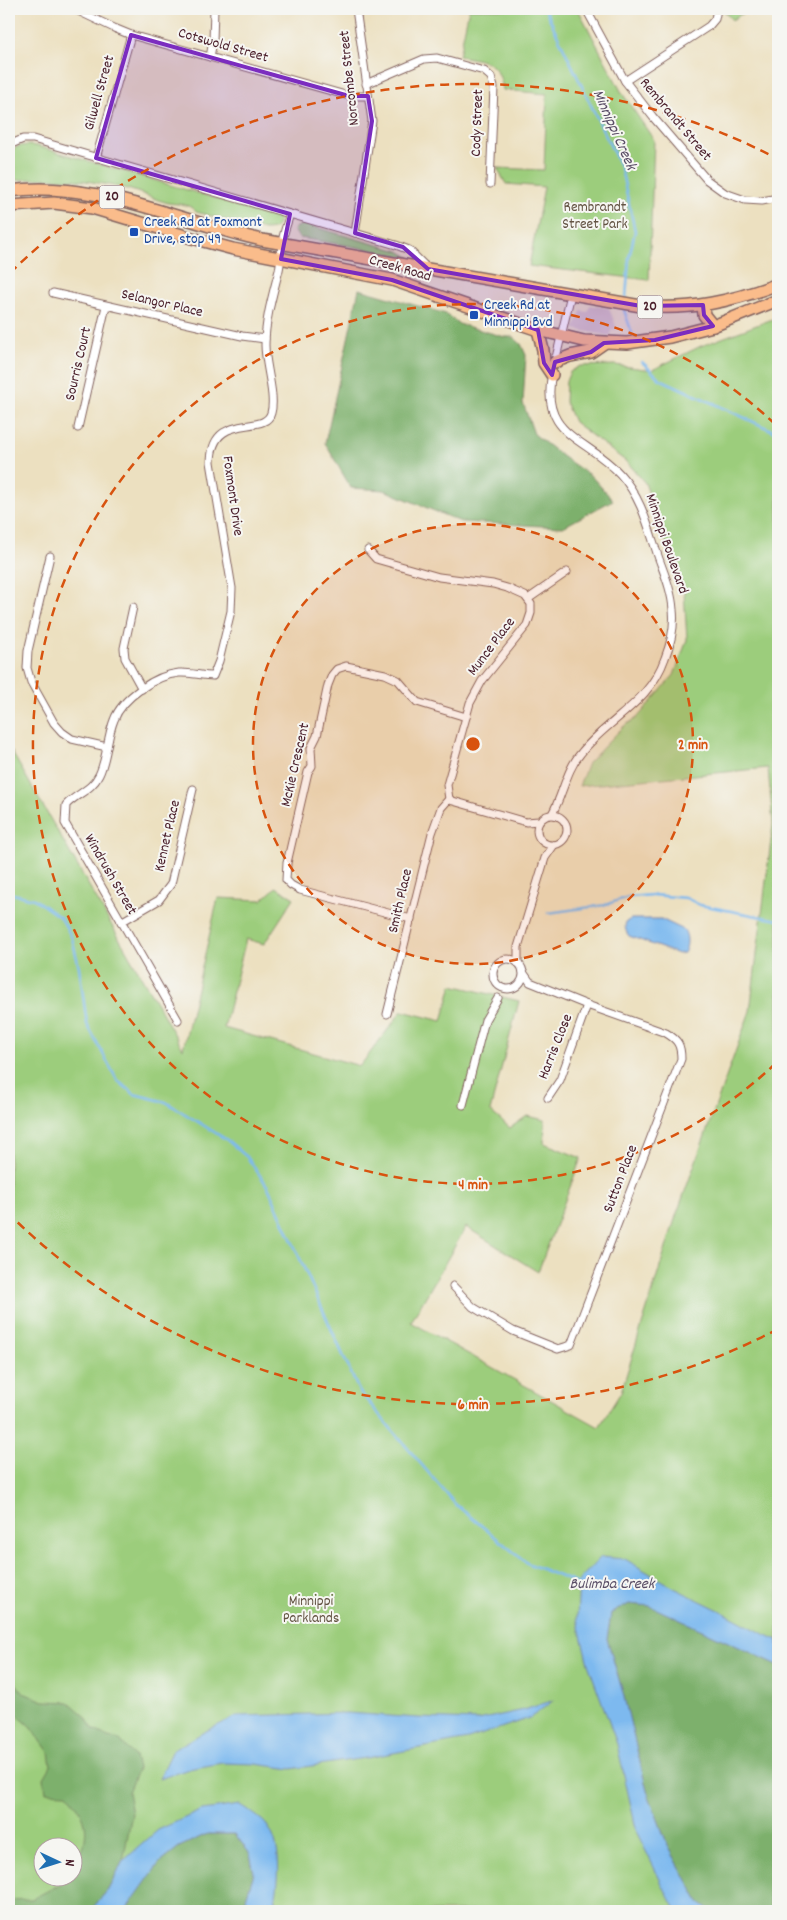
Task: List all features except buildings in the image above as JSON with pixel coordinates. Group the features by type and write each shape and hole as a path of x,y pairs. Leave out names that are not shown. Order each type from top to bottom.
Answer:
{"main road":[{"name":"Creek Road","path":"9,191 43,188 88,192 230,232 282,243 652,307 679,308 703,305 744,296 778,284"},
{"name":"Creek Road","path":"9,206 44,203 81,205 192,238 281,259 334,267 392,280 538,330 604,343 655,340 713,326 778,300"},
{"path":"703,305 704,315 713,326"},
{"path":"538,330 544,363 552,375"},
{"path":"555,362 570,356 591,352 604,343"}],"street":[{"name":"Cotswold Street","path":"74,9 131,35 349,96 368,96"},
{"path":"210,57 213,42 214,9"},
{"name":"Norcombe Street","path":"355,234 372,121 356,9"},
{"name":"Rembrandt Street","path":"586,9 625,81 652,117 707,180 724,193 745,200 762,201 778,198"},
{"path":"625,81 709,26 714,19 717,9"},
{"name":"Gilwell Street","path":"96,158 131,35"},
{"name":"Cody Street","path":"366,84 424,59 437,58 484,71 491,77 494,87 490,184"},
{"name":"Creek Road","path":"9,146 23,139 33,139 396,245 409,250 428,269"},
{"name":"Foxmont Drive","path":"107,747 114,720 120,708 130,697 168,674 182,672 199,676 213,676 219,661 231,611 232,588 211,462 211,448 226,430 264,422 271,416 273,406 265,352 265,339 281,259 282,243 290,214"},
{"name":"Selangor Place","path":"53,293 242,336 265,339"},
{"name":"Minnippi Boulevard","path":"552,814 579,755 614,720 634,705 657,677 672,635 673,611 668,586 641,504 631,487 619,473 568,433 557,420 552,408 549,396 552,375 571,294"},
{"name":"Sourris Court","path":"78,428 106,306"},
{"path":"368,550 376,559 439,577 493,584 518,593 528,599 568,572"},
{"path":"50,556 28,651 27,668 31,682 54,723 62,732 72,739 107,747"},
{"name":"Munce Place","path":"449,799 447,784 470,703 482,681 527,626 531,613 531,604 528,599"},
{"path":"132,607 124,648 125,658 142,689"},
{"name":"McKie Crescent","path":"411,919 300,890 290,885 286,880 287,863 304,786 312,766 311,748 317,736 328,685 332,674 337,669 346,666 385,674 398,680 417,702 466,717"},
{"name":"Windrush Street","path":"107,747 99,776 90,787 71,799 66,806 65,823 178,1020"},
{"name":"Kennet Place","path":"121,922 159,900 171,884 193,789"},
{"path":"449,799 526,822 539,821"},
{"name":"Smith Place","path":"387,1014 432,833 441,808 449,799"},
{"name":"Minnippi Boulevard","path":"560,800 562,818"},
{"path":"538,836 537,826 542,817 552,814 562,818 567,826 566,836 559,844 544,843"},
{"path":"526,822 544,843 545,858"},
{"path":"518,947 504,960 499,962 494,970 494,980 500,987 505,989 510,990 530,982 518,963 518,947 545,858 554,845"},
{"path":"504,960 514,960 518,963"},
{"path":"519,985 523,972"},
{"name":"Sutton Place","path":"453,1286 473,1307 513,1331 558,1349 571,1345 681,1059 681,1048 677,1039 666,1033 587,1005 530,982"},
{"path":"464,1105 486,1020 498,998"},
{"name":"Harris Close","path":"548,1098 560,1080 587,1005"}],"highlighted area":[{"path":"131,35 349,96 368,96 372,121 355,233 403,247 428,269 641,306 703,305 704,315 713,326 655,340 604,343 591,352 555,362 552,375 544,363 538,330 392,280 281,259 290,214 96,158"}],"shaded area":[{"path":"590,305 609,308 617,329 611,331 610,336 574,329 581,311 588,312"}],"green space":[{"name":"Rembrandt Street Park","path":"469,9 578,9 622,93 654,140 649,280 529,266 544,187 506,184 497,168 544,170 547,94 503,90 501,80 494,67 483,61 459,56"},
{"path":"749,9 732,20 724,11"},
{"path":"19,146 37,146 276,216 279,218 279,222 274,228 264,230 196,212 187,205 168,203 131,190 100,183 56,179 9,181 9,151"},
{"path":"304,224 399,251 411,258 300,238 294,231 295,228"},
{"path":"359,289 446,314 459,324 505,337 513,337 521,344 526,355 523,403 534,434 591,476 613,500 563,527 461,522 384,490 351,488 325,443"},
{"name":"Minnippi Parklands","path":"778,317 778,1911 9,1911 9,747 183,1049 218,898 262,900 276,887 294,898 264,944 246,939 224,1028 360,1066 402,1011 442,1021 452,985 519,1001 490,1111 510,1128 527,1116 545,1120 544,1143 581,1158 538,1272 466,1227 411,1322 599,1427 621,1392 676,1216 750,1011 773,824 768,768 579,786 588,763 624,726 637,718 674,675 687,640 684,592 645,483 628,463 574,422 565,402 566,381 570,372 580,366 615,365 652,370 701,346"},
{"path":"629,1604 650,1606 778,1665 778,1885 769,1891 771,1911 711,1911 699,1902 668,1846 647,1791 623,1693 607,1639 611,1613"},
{"path":"13,1672 15,1682 23,1693 44,1701 69,1702 84,1715 93,1729 108,1737 120,1740 135,1757 138,1768 128,1792 132,1813 123,1861 108,1890 90,1911 9,1911 9,1900 32,1899 53,1888 82,1888 82,1850 86,1834 82,1815 67,1793 46,1792 44,1778 51,1766 49,1752 30,1726 9,1708 9,1673"},
{"path":"207,1834 235,1834 250,1854 254,1873 242,1911 124,1911 160,1862 179,1847"}],"water":[{"path":"631,919 661,919 684,930 687,941 684,953 678,954 629,936 625,926 626,922"},
{"name":"Bulimba Creek","path":"601,1557 625,1559 674,1588 778,1640 778,1665 650,1606 629,1604 611,1613 607,1639 623,1693 647,1791 668,1846 699,1902 711,1911 678,1911 670,1900 637,1833 617,1744 588,1664 577,1619 579,1580"},
{"path":"554,1700 530,1718 468,1739 372,1757 291,1769 255,1764 222,1763 189,1769 159,1779 173,1750 237,1716 347,1713 478,1720 524,1710"},
{"path":"240,1805 263,1821 275,1840 278,1877 273,1911 242,1911 254,1873 250,1854 235,1834 207,1834 179,1847 160,1862 125,1911 90,1911 108,1890 123,1861 158,1830 202,1810"}],"waterway":[{"name":"Minnippi Creek","path":"545,9 621,168 635,231 629,258 626,298"},
{"name":"Minnippi Creek","path":"624,310 632,333"},
{"name":"Minnippi Creek","path":"642,362 660,379 778,433"},
{"path":"9,893 34,899 61,918 72,938 79,967 87,1024 117,1080 134,1094 166,1102 227,1140 247,1157 268,1187 359,1391 455,1504 527,1563 581,1585"},
{"path":"548,913 605,905 628,897 653,895 686,898 700,905 778,920"}],"place":[{"name":"Creek Rd at Foxmont Drive, stop 49","path":"134,232"},
{"name":"Creek Rd at Minnippi Bvd","path":"474,315"}]}
